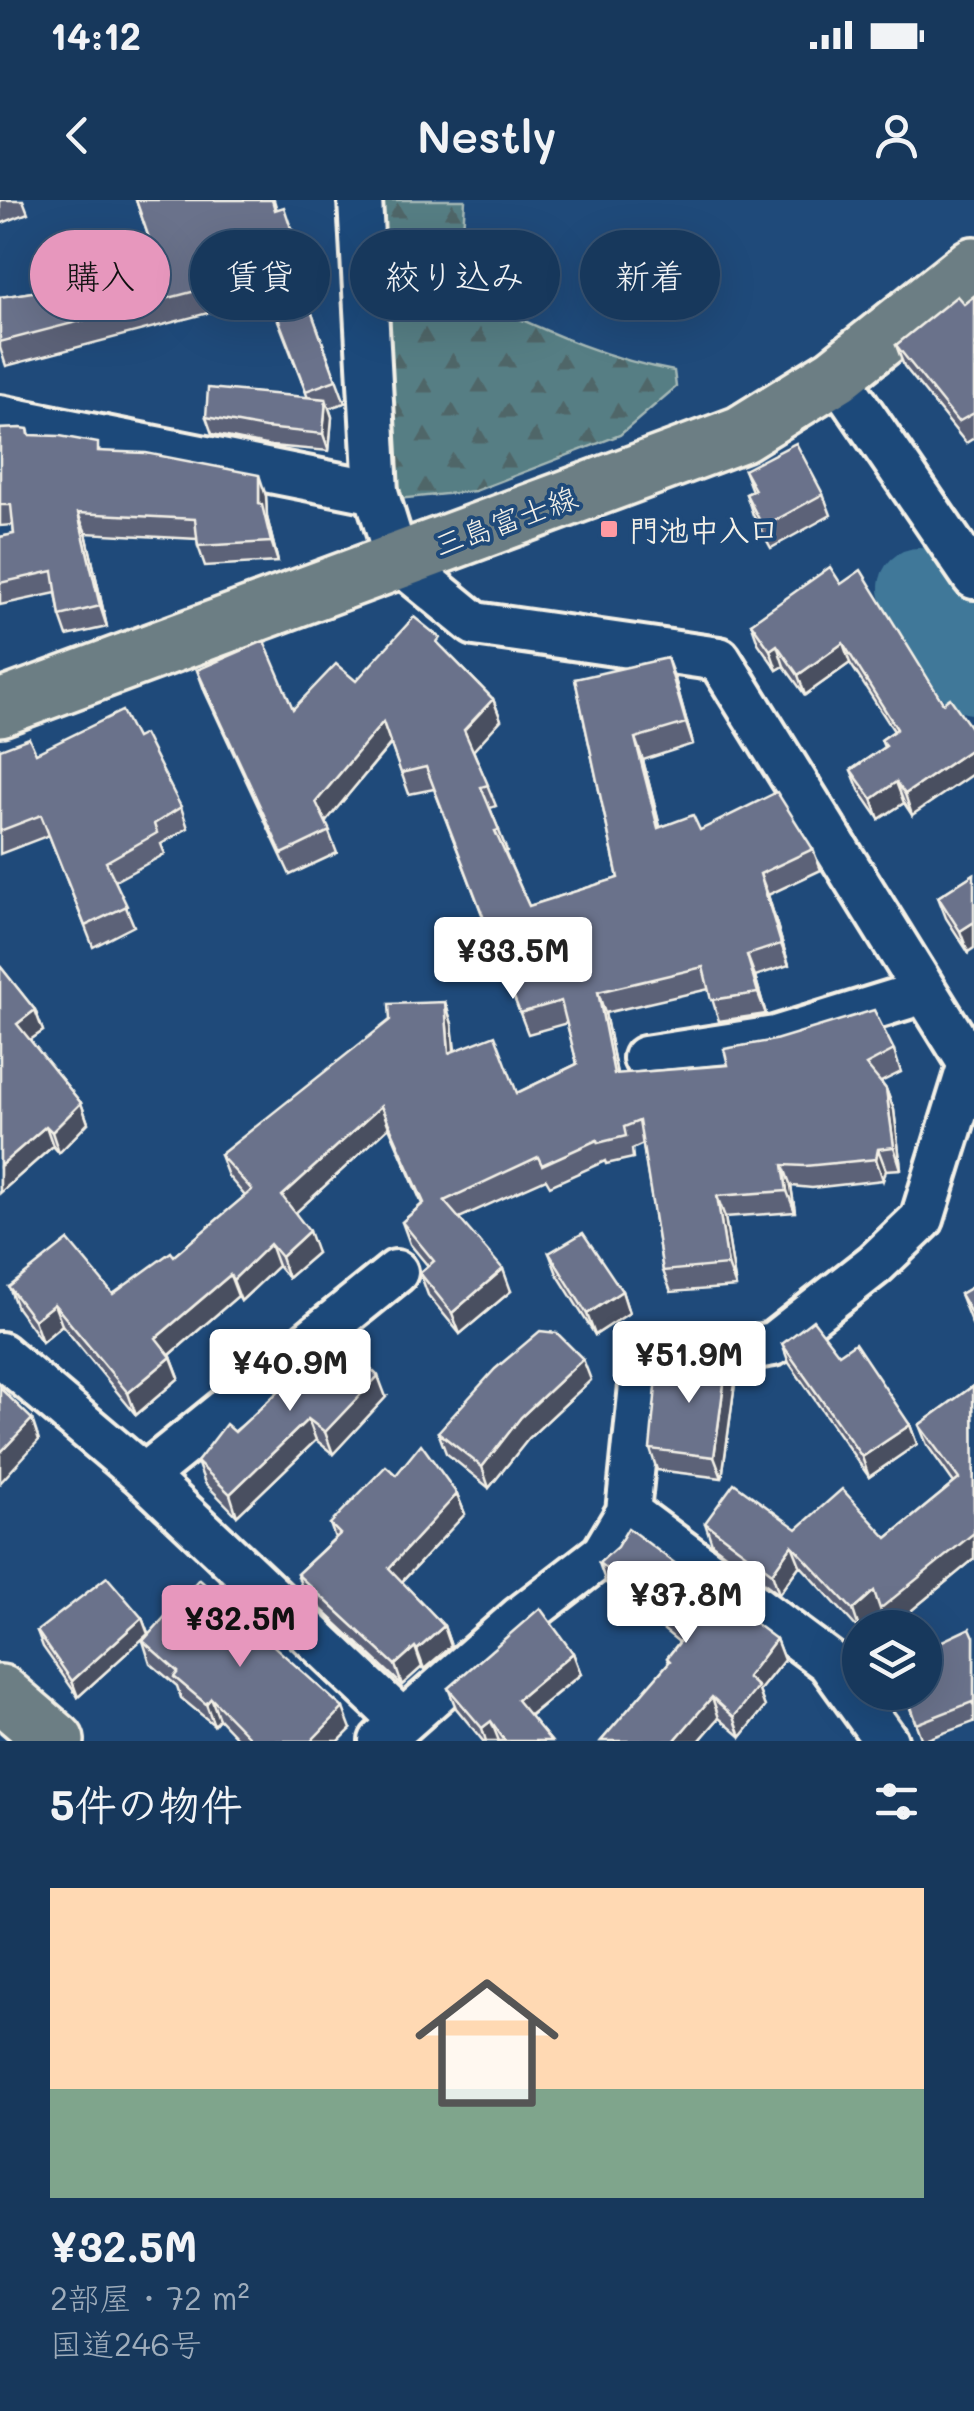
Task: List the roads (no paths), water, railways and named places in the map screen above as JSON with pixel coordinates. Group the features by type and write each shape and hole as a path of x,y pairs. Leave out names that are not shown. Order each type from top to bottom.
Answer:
{"main road":[{"name":"三島富士線","path":"0,708 741,434 836,375 974,265"},
{"path":"0,1693 56,1741"}],"street":[{"path":"0,1354 144,1476 391,1731 520,1618 604,1554 628,1512 643,1366 773,1344 875,1264 922,1219 972,1064 719,659 475,624 397,560 376,492 360,200"},
{"path":"836,375 974,578"},
{"path":"0,417 376,492"},
{"path":"646,1058 775,1038 924,992"},
{"path":"144,1476 396,1272"},
{"path":"628,1512 829,1662 886,1741"}],"waterway":[{"path":"919,588 974,674"}],"place":[{"name":"門池中入口","path":"609,529"}]}
